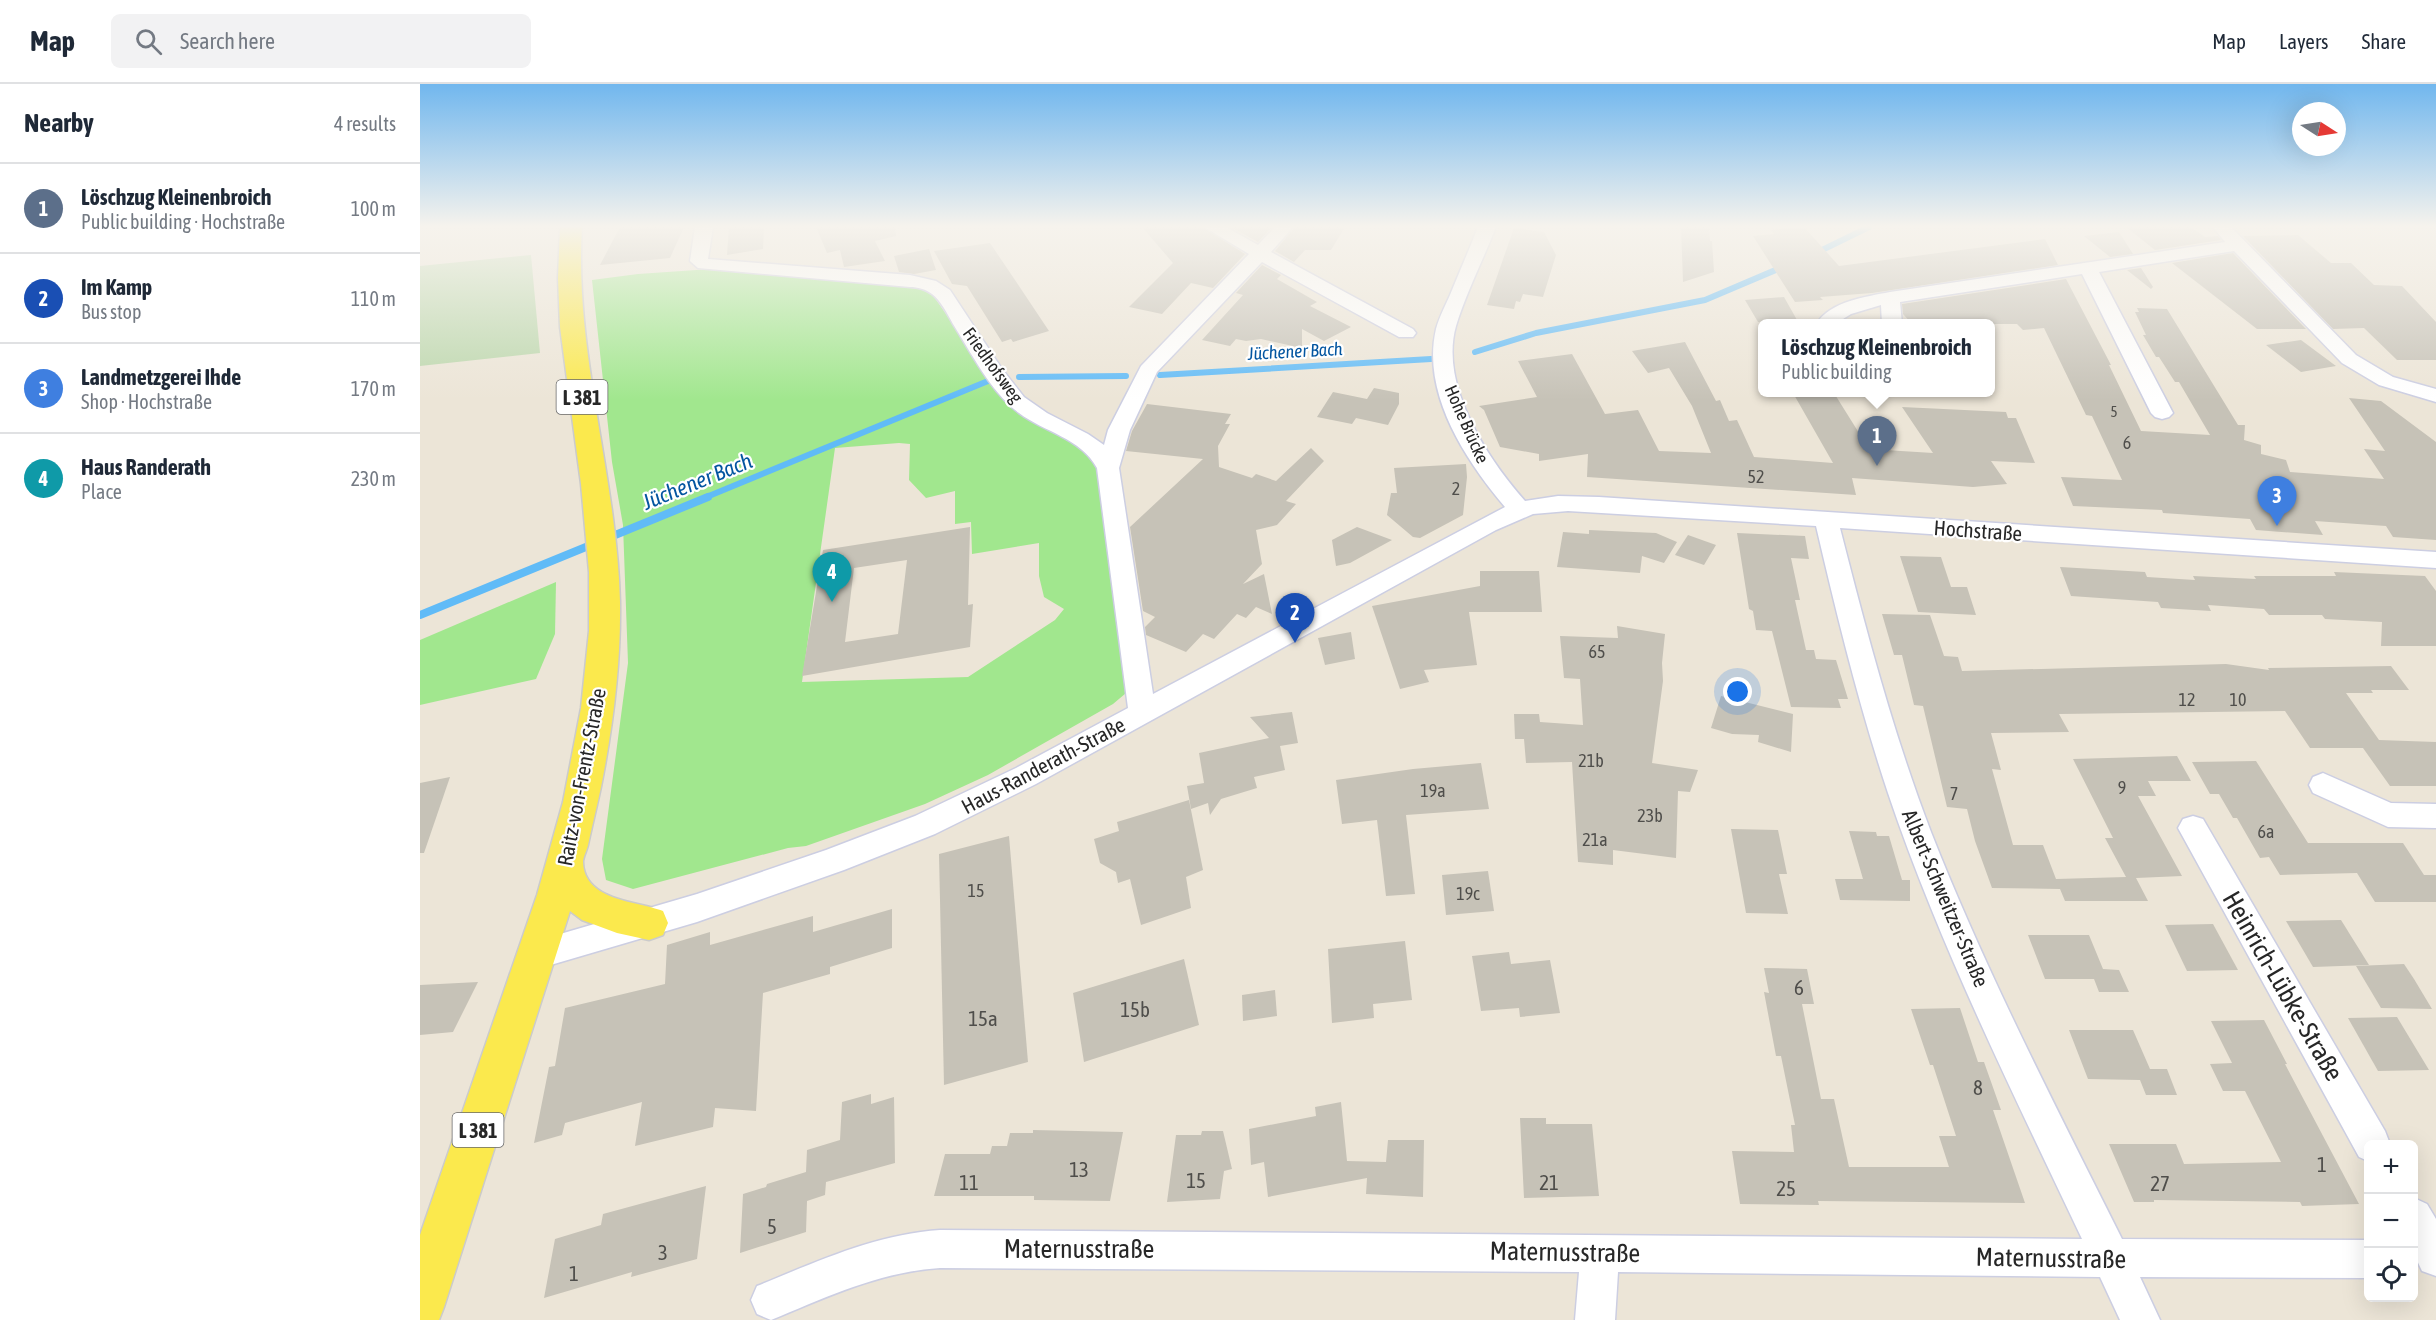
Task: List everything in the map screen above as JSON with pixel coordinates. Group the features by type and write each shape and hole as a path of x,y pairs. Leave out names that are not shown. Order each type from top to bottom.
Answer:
{"main road":[{"name":"Raitz-von-Frentz-Straße","path":"420,1307 565,863 591,745 603,659 604,584 601,542 569,304 570,285"},
{"path":"565,863 573,887 589,904 616,915 649,923"}],"street":[{"name":"Friedhofsweg","path":"924,285 936,288 944,294 994,371 1016,399 1029,411 1093,447 1103,456 1108,468"},
{"path":"1142,712 1108,468 1119,430 1148,370 1230,285"},
{"path":"1318,285 1406,333"},
{"name":"Hohe Brücke","path":"1464,285 1446,328 1443,345 1444,367 1453,400 1470,440 1490,474 1520,510"},
{"path":"1827,319 1864,304 1975,285"},
{"path":"2096,285 2162,413"},
{"path":"2277,285 2349,359 2386,381 2436,396"},
{"path":"1890,298 1892,319"},
{"name":"Hochstraße","path":"1520,510 1580,503 2436,560"},
{"name":"Haus-Randerath-Straße","path":"537,954 649,923 833,861 925,825 1026,776 1458,541 1520,510"},
{"name":"Albert-Schweitzer-Straße","path":"1826,519 1867,681 1916,831 1990,1004 2140,1320"},
{"path":"2323,785 2388,815 2436,816"},
{"name":"Heinrich-Lübke-Straße","path":"2193,828 2370,1140"},
{"path":"2418,1224 2436,1258 2418,1259"},
{"name":"Maternusstraße","path":"771,1300 879,1257 932,1249 1270,1248 2112,1259 2364,1259"},
{"path":"1595,1320 1600,1252"}],"green space":[{"path":"420,285 534,285 540,353 420,366"},
{"path":"593,285 879,285 920,289 933,295 1001,394 1023,417 1094,455 1102,474 1132,688 1113,704 988,775 925,804 806,846 788,848 633,889 606,880 602,859 628,663 623,525 612,462","holes":["910,444 909,480 926,498 955,491 955,524 971,522 972,554 1039,543 1039,576 1044,597 1064,609 1055,620 968,677 802,682 835,448"]},
{"path":"556,582 555,634 536,679 420,705 420,640"}],"building":[{"path":"957,285 1018,285 1049,331 1013,342 1011,339 1002,342 967,286"},
{"path":"1151,285 1189,285 1162,314 1129,307"},
{"path":"1198,285 1216,285 1213,288"},
{"path":"1244,285 1287,285 1317,302 1310,306 1351,327 1324,341 1302,329 1302,348 1261,339 1246,341 1236,339 1230,346 1202,340 1243,295 1236,293"},
{"path":"1494,285 1547,285 1543,297 1523,294 1520,302 1516,301 1514,309 1487,305"},
{"path":"1784,285 1927,285 1872,293 1820,297 1823,300 1795,302"},
{"path":"2029,285 2069,285 2111,365 2109,365 2141,431 2210,435 2179,382 2175,382 2159,357 2156,357 2143,335 2146,335 2135,312 2139,312 2137,308 2167,309 2238,425 2245,425 2244,440 2261,445 2261,454 2286,460 2290,472 2384,479 2364,449 2385,451 2349,398 2381,401 2436,442 2436,540 2393,537 2386,526 2315,521 2323,535 2256,530 2250,519 2163,513 2162,510 2073,506 2061,477 2122,480 2092,416 2086,415 2044,328 2023,330 2017,324 1995,324 1995,319 1908,319 1903,314 1902,304"},
{"path":"2200,285 2263,285 2306,329 2257,329"},
{"path":"2290,285 2402,286 2436,322 2436,360 2397,360 2364,328 2333,329"},
{"path":"1784,297 1796,319 1758,319 1758,322 1745,300"},
{"path":"2301,340 2336,366 2301,372 2266,345"},
{"path":"1685,342 1716,401 1720,400 1729,421 1737,420 1754,457 1833,463 1795,397 1836,397 1869,449 1933,453 1902,407 2006,412 2008,418 2016,418 2035,463 1991,461 2007,484 1973,487 1852,478 1856,495 1587,477 1588,454 1539,461 1539,454 1500,447 1484,410 1479,406 1537,397 1518,361 1572,354 1605,414 1638,410 1659,451 1711,453 1692,406 1669,368 1648,373 1632,351"},
{"path":"1374,388 1399,393 1399,404 1388,425 1356,418 1352,424 1317,417 1333,392 1367,399"},
{"path":"1147,404 1231,414 1225,424 1230,424 1218,446 1219,467 1252,478 1256,474 1276,481 1311,448 1324,461 1286,501 1296,504 1277,525 1256,530 1262,564 1243,584 1264,574 1272,614 1256,607 1246,618 1237,614 1214,639 1203,634 1186,652 1146,635 1145,627 1155,617 1143,611 1130,527 1203,459 1126,451 1132,431"},
{"path":"1466,464 1463,515 1420,538 1413,537 1387,515 1391,493 1397,493 1394,468"},
{"path":"970,527 968,605 973,604 970,647 802,676 823,550","holes":["907,560 898,634 845,642 854,568"]},
{"path":"1357,527 1392,540 1350,563 1336,566 1332,540"},
{"path":"1589,530 1656,533 1677,542 1664,563 1642,556 1640,573 1557,567 1563,532 1589,534"},
{"path":"1737,533 1805,536 1809,559 1791,558 1800,600 1795,600 1806,650 1814,650 1816,659 1836,660 1848,699 1838,699 1841,708 1791,707 1772,631 1756,630 1753,611 1749,609"},
{"path":"1688,535 1716,545 1704,565 1675,555"},
{"path":"1900,556 1941,557 1951,587 1967,587 1976,615 1918,612"},
{"path":"2060,567 2145,572 2147,577 2195,580 2193,576 2256,579 2254,576 2336,576 2334,572 2425,576 2436,591 2436,646 2381,646 2382,622 2325,619 2322,615 2269,615 2264,609 2208,605 2211,611 2161,608 2158,602 2071,596"},
{"path":"1480,571 1539,571 1542,612 1469,612 1477,665 1424,670 1429,682 1400,689 1372,606 1480,586"},
{"path":"1882,614 1930,615 1944,656 1958,657 1962,671 2226,664 2269,670 2268,668 2391,666 2409,690 2371,690 2373,693 2346,693 2379,740 2436,742 2436,786 2390,786 2363,748 2310,748 2285,711 2059,714 2069,732 1991,733 2001,770 1992,769 2013,845 2043,845 2056,879 2126,877 2105,838 2113,838 2073,759 2177,756 2191,781 2148,781 2156,796 2138,796 2182,876 2136,878 2148,901 2065,901 2060,889 1992,888 1975,841 1967,809 1947,807 1923,706 1914,705 1902,655 1894,655"},
{"path":"1617,626 1665,634 1663,681 1652,763 1698,770 1690,792 1678,791 1676,858 1613,850 1613,865 1578,862 1572,762 1526,763 1524,739 1515,739 1514,714 1539,714 1540,722 1583,725 1580,679 1564,678 1560,636 1618,638"},
{"path":"1351,632 1355,659 1325,665 1318,638"},
{"path":"1721,696 1793,714 1791,752 1758,742 1759,735 1732,734 1711,728"},
{"path":"1292,712 1298,743 1280,746 1285,770 1254,777 1257,788 1221,799 1210,815 1208,803 1191,809 1187,786 1204,783 1199,753 1269,738 1250,717"},
{"path":"2256,761 2308,843 2403,843 2424,875 2436,875 2436,902 2375,902 2357,873 2280,875 2269,857 2260,858 2237,818 2233,818 2219,794 2210,794 2192,762"},
{"path":"1481,763 1489,809 1406,815 1415,894 1386,896 1377,820 1342,824 1336,780 1413,769"},
{"path":"450,777 424,853 420,853 420,783"},
{"path":"1189,800 1203,870 1186,877 1191,908 1141,925 1130,879 1118,883 1116,872 1100,863 1094,839 1119,831 1117,822"},
{"path":"1731,829 1778,830 1787,874 1779,874 1788,914 1746,913"},
{"path":"1849,831 1876,832 1877,836 1889,836 1902,880 1910,880 1910,901 1840,900 1835,879 1863,879"},
{"path":"1009,836 1028,1062 944,1085 939,854"},
{"path":"1488,871 1494,911 1446,915 1442,875"},
{"path":"892,909 892,948 830,967 830,974 763,993 756,1111 715,1108 713,1127 635,1146 642,1102 565,1123 562,1135 534,1143 549,1067 555,1066 565,1008 665,984 667,945 710,932 710,945 813,916 813,932"},
{"path":"2341,920 2369,965 2313,967 2286,921"},
{"path":"2213,924 2238,970 2187,971 2165,925"},
{"path":"2028,935 2089,935 2103,969 2119,970 2129,992 2099,992 2094,979 2045,979"},
{"path":"1405,941 1412,1000 1373,1004 1374,1018 1332,1023 1328,949"},
{"path":"1509,952 1511,964 1550,960 1560,1013 1520,1017 1519,1008 1481,1011 1472,956"},
{"path":"1184,959 1199,1025 1084,1062 1073,993"},
{"path":"2404,964 2432,1009 2381,1008 2356,966"},
{"path":"1764,968 1807,969 1814,1004 1802,1004 1821,1099 1834,1099 1849,1167 1949,1167 1939,1136 1956,1136 1933,1065 1930,1065 1911,1009 1960,1008 1978,1062 1984,1062 2001,1110 1993,1110 2025,1203 1818,1201 1819,1205 1740,1204 1732,1151 1794,1152 1791,1125 1795,1125 1781,1056 1776,1056 1764,992 1769,993"},
{"path":"478,982 453,1032 420,1035 420,985"},
{"path":"1275,990 1277,1016 1243,1021 1242,995"},
{"path":"2397,1017 2429,1070 2378,1071 2348,1018"},
{"path":"2264,1020 2359,1204 2302,1206 2300,1202 2154,1200 2154,1202 2134,1202 2109,1144 2176,1144 2184,1164 2281,1162 2245,1091 2223,1091 2210,1064 2232,1063 2211,1021"},
{"path":"2069,1030 2133,1030 2150,1069 2167,1069 2177,1095 2146,1095 2140,1080 2088,1079"},
{"path":"871,1094 871,1104 894,1097 895,1163 826,1182 825,1195 807,1201 806,1232 740,1253 743,1194 806,1172 807,1150 840,1140 842,1102"},
{"path":"1341,1102 1347,1161 1386,1162 1388,1140 1424,1140 1423,1197 1366,1194 1367,1178 1268,1197 1264,1162 1251,1165 1249,1129 1316,1116 1315,1107"},
{"path":"1520,1118 1546,1118 1546,1124 1592,1124 1599,1196 1524,1198"},
{"path":"1033,1130 1123,1132 1110,1201 1034,1200 1034,1196 934,1196 945,1154 990,1154 992,1146 1007,1146 1010,1133 1033,1133"},
{"path":"1202,1131 1223,1131 1232,1169 1224,1171 1220,1199 1167,1202 1176,1135 1201,1135"},
{"path":"706,1186 697,1259 631,1277 632,1272 544,1298 555,1239 601,1225 603,1214"}],"waterway":[{"name":"Jüchener Bach","path":"1475,352 1536,333 1705,300 1741,285"},
{"name":"Jüchener Bach","path":"1160,375 1431,359"},
{"name":"Jüchener Bach","path":"1019,377 1126,376"},
{"name":"Jüchener Bach","path":"704,498 988,381"},
{"name":"Jüchener Bach","path":"420,615 708,497"}],"place":[{"name":"Löschzug Kleinenbroich","path":"1877,466"},
{"name":"Landmetzgerei Ihde","path":"2277,526"},
{"name":"Haus Randerath","path":"832,602"},
{"name":"Im Kamp","path":"1295,643"}]}
